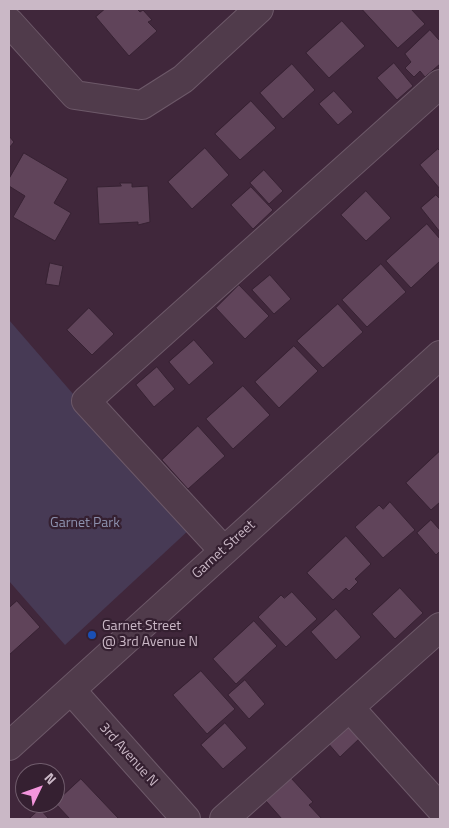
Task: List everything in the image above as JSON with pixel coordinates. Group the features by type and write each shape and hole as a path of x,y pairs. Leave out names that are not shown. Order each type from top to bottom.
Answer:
{"street":[{"path":"9,22 75,95 142,105 183,79 259,9"},
{"path":"224,551 86,401 440,84"},
{"name":"Garnet Street","path":"9,746 440,355"},
{"path":"224,819 440,626"},
{"name":"3rd Avenue N","path":"71,690 186,819"},
{"path":"350,708 440,808"}],"green space":[{"name":"Garnet Park","path":"9,320 190,529 65,645 9,581"}],"building":[{"path":"105,9 137,9 140,12 143,10 152,20 148,22 157,31 129,56 96,17"},
{"path":"362,9 411,9 425,24 398,48"},
{"path":"342,21 365,46 329,78 306,53"},
{"path":"430,30 440,41 440,64 425,77 420,71 414,77 405,68 411,62 405,54"},
{"path":"394,63 413,86 397,100 377,78"},
{"path":"292,64 315,90 283,119 260,93"},
{"path":"334,91 353,112 338,125 319,104"},
{"path":"251,101 276,128 240,160 215,134"},
{"path":"9,136 14,142 9,148"},
{"path":"205,148 229,175 192,209 168,182"},
{"path":"438,149 440,151 440,189 420,165"},
{"path":"24,153 68,179 54,203 71,213 55,241 13,217 25,196 9,186 9,179"},
{"path":"264,170 283,191 269,204 250,183"},
{"path":"120,183 132,183 132,187 148,186 150,222 138,225 138,222 99,224 97,187 121,186"},
{"path":"251,187 273,210 253,229 231,205"},
{"path":"366,191 391,218 366,241 341,215"},
{"path":"436,195 440,199 440,232 421,208"},
{"path":"427,224 440,239 440,261 411,288 386,261"},
{"path":"50,263 63,266 59,286 46,284"},
{"path":"381,264 406,292 367,327 342,300"},
{"path":"270,275 291,299 274,314 252,290"},
{"path":"239,285 269,316 245,339 216,308"},
{"path":"338,304 363,332 323,368 297,341"},
{"path":"89,308 114,334 92,355 67,330"},
{"path":"194,340 214,363 189,385 169,362"},
{"path":"294,346 318,371 279,408 255,382"},
{"path":"157,367 175,389 154,407 136,385"},
{"path":"243,386 270,415 233,449 206,419"},
{"path":"198,426 225,456 188,489 162,460"},
{"path":"440,451 440,502 431,510 406,483"},
{"path":"390,502 415,530 383,558 355,527 379,505 383,509"},
{"path":"431,520 440,530 440,551 436,555 417,533"},
{"path":"346,536 371,564 355,579 358,582 349,591 346,588 333,600 307,573"},
{"path":"400,588 423,613 395,639 372,614"},
{"path":"292,592 317,619 286,647 258,617 281,595 284,598"},
{"path":"17,601 40,627 9,655 9,608"},
{"path":"336,609 361,637 336,660 311,632"},
{"path":"254,621 277,646 236,684 213,659"},
{"path":"201,671 235,709 207,734 173,695"},
{"path":"245,680 265,704 249,719 228,695"},
{"path":"225,723 247,748 223,769 201,745"},
{"path":"347,724 360,738 340,757 327,742"},
{"path":"291,778 313,802 309,805 322,819 282,819 266,801"},
{"path":"81,779 118,818 70,819 64,813 65,794"},
{"path":"36,813 44,813 49,819 29,819"}],"place":[{"name":"Garnet Street @ 3rd Avenue N","path":"92,635"}]}
